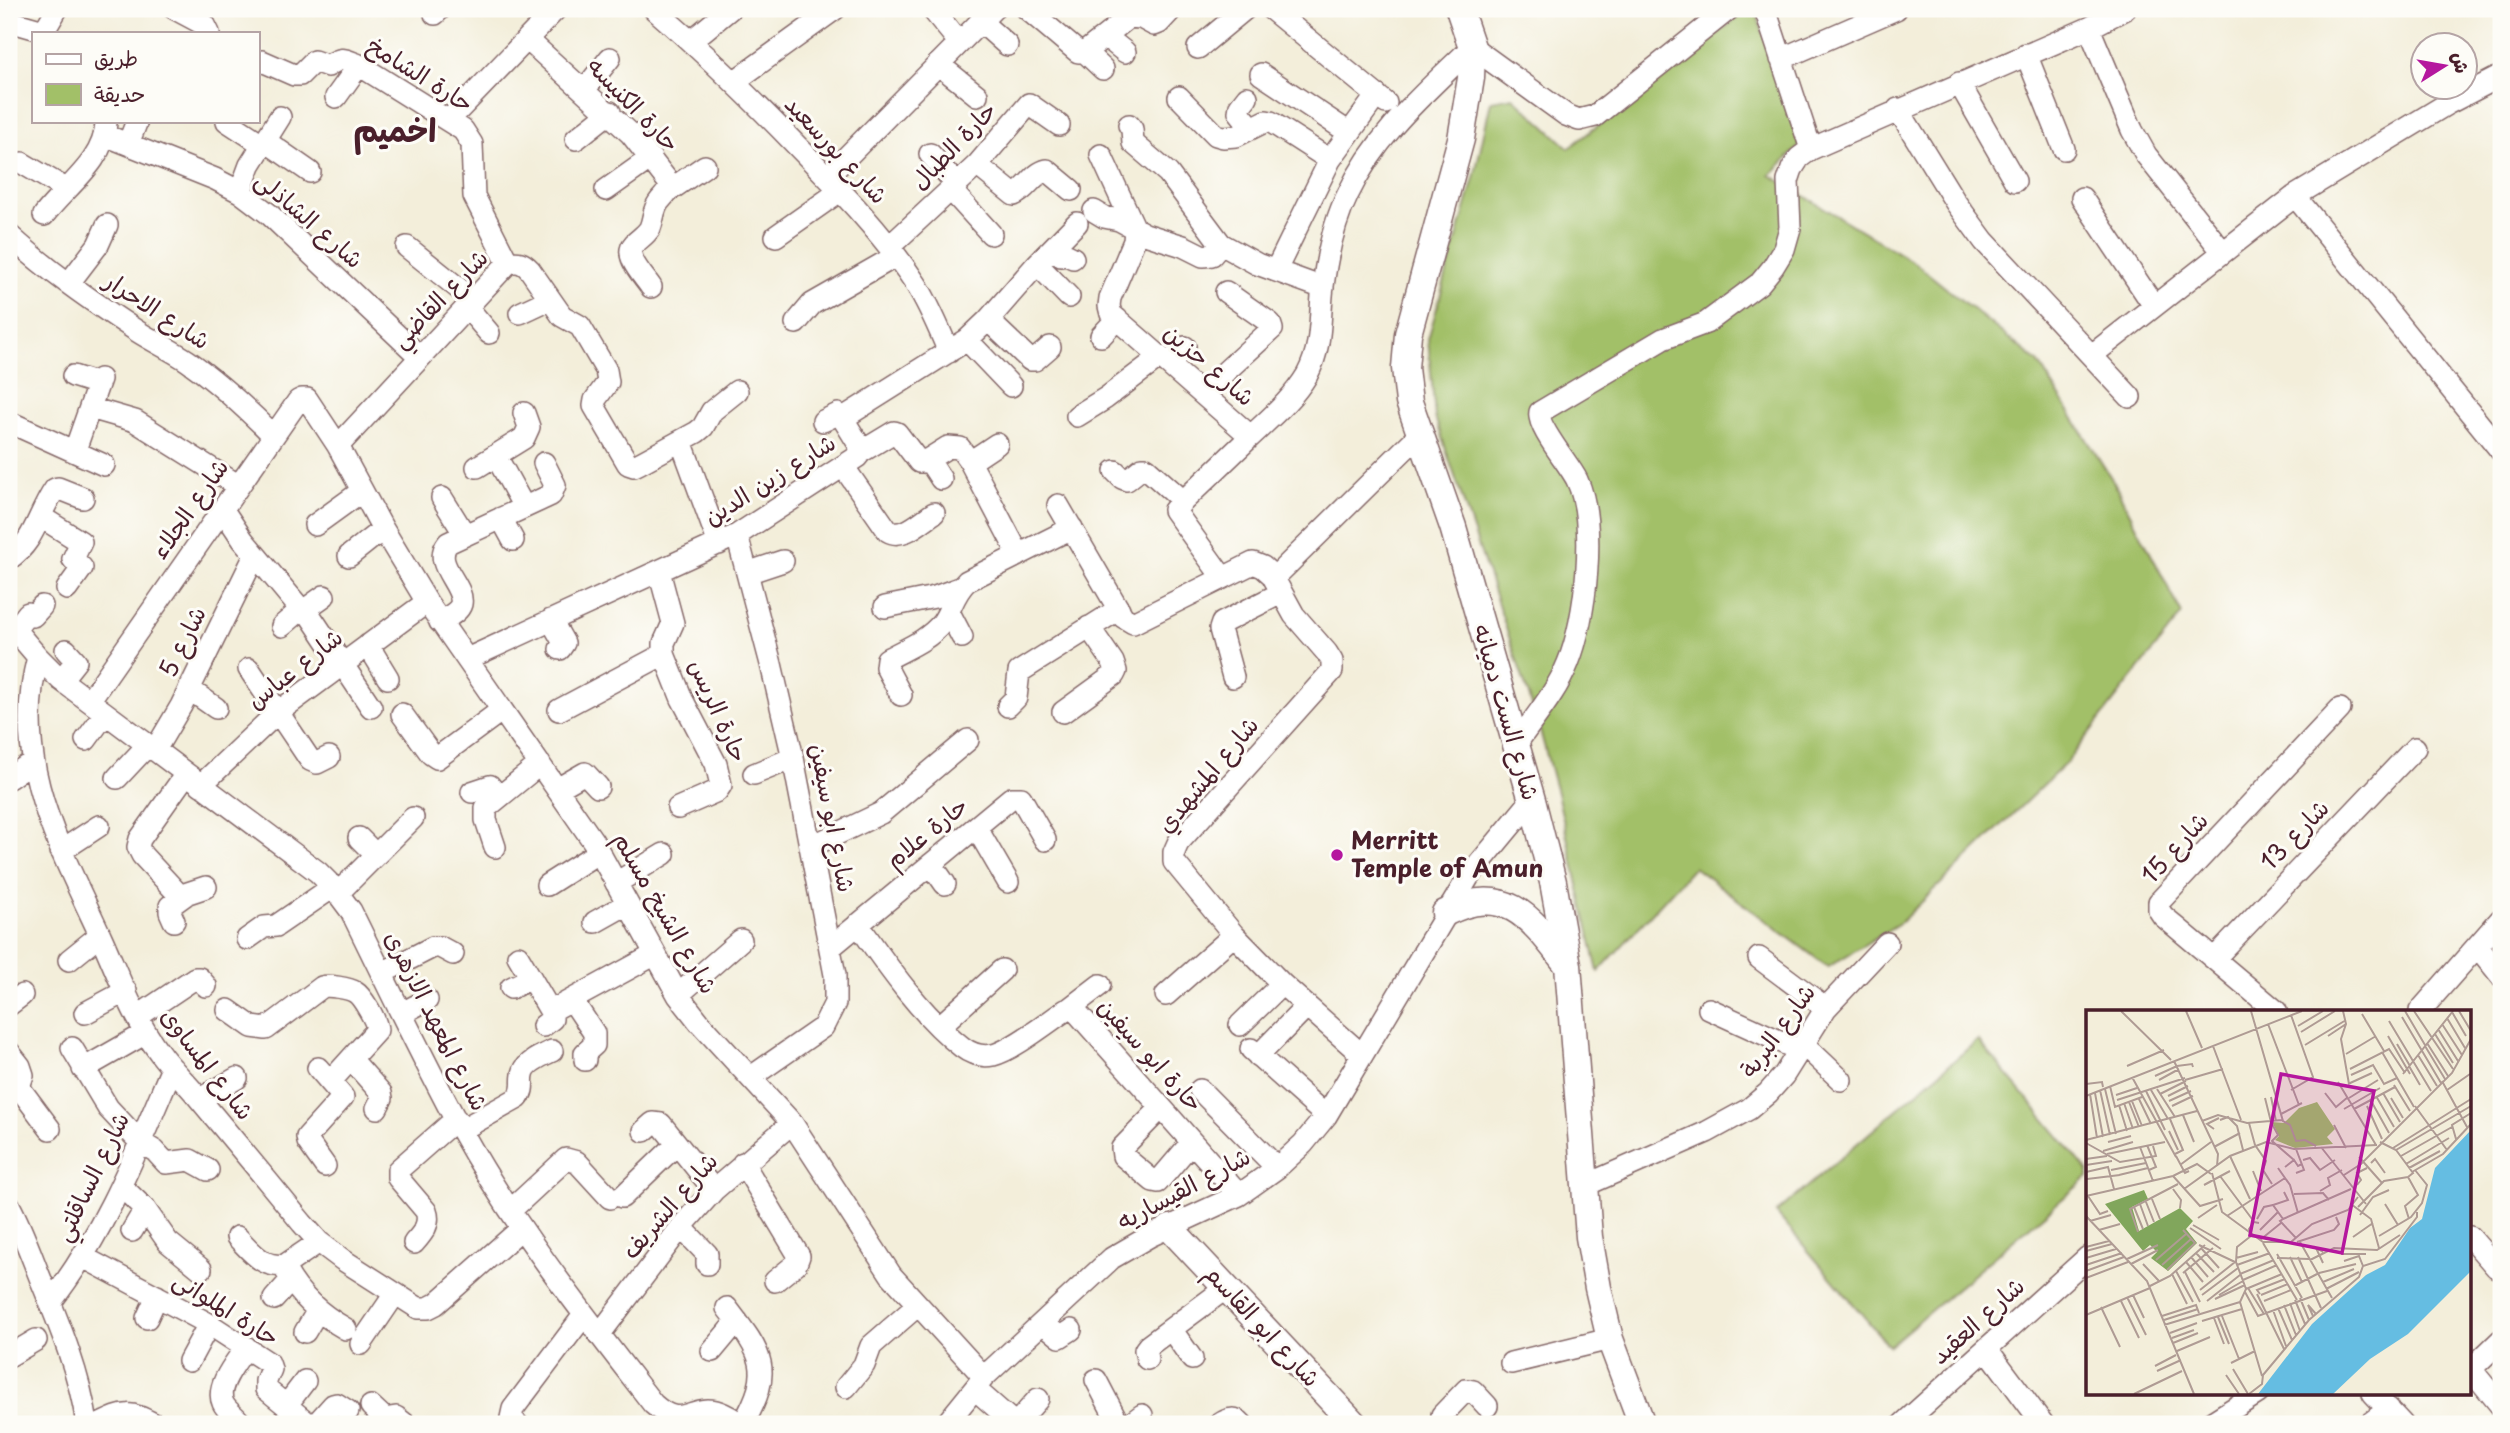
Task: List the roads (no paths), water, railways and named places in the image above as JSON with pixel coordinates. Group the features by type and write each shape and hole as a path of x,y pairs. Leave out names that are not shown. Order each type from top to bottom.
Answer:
{"street":[{"path":"9,21 44,31 57,9"},
{"path":"175,9 205,25 208,32"},
{"path":"449,120 556,9"},
{"name":"شارع بورسعيد","path":"654,9 735,81 833,184 892,252 917,286 935,318 949,352"},
{"path":"691,41 730,9"},
{"path":"735,81 835,9"},
{"path":"932,9 959,42"},
{"path":"1027,9 1078,52 1085,52 1129,16 1154,24 1159,23 1172,9"},
{"path":"1198,48 1245,9"},
{"path":"1271,9 1402,115"},
{"name":"شارع الست دميانه","path":"1459,9 1472,47 1471,78 1461,139 1408,334 1405,368 1409,402 1453,527 1553,882 1568,965 1589,1237 1611,1339 1642,1424"},
{"path":"1249,438 1294,395 1307,374 1317,350 1322,326 1323,288 1332,240 1348,194 1371,152 1402,115 1472,47 1566,115 1579,120 1595,116 1729,9"},
{"path":"1765,9 1811,149"},
{"path":"1782,59 1896,9"},
{"path":"1516,744 1554,690 1569,663 1582,606 1589,548 1588,515 1579,484 1540,422 1540,412 1663,339 1706,323 1760,283 1784,249 1790,228 1788,181 1791,169 1799,158 1811,149 2089,28 2124,9"},
{"path":"776,236 833,184 871,118 938,64 986,15 1007,45"},
{"path":"2089,28 2132,130 2146,155 2222,251"},
{"path":"1105,36 1125,52"},
{"name":"حارة الكنيسه","path":"527,38 610,112 667,179 670,190 656,207 647,232 630,250 632,259 651,286"},
{"path":"1085,52 1103,69"},
{"path":"2026,54 2064,149"},
{"name":"حارة الشامخ","path":"262,61 300,75 314,61 328,66 339,58 359,65 463,130 472,144 474,196 508,263"},
{"path":"585,89 610,58"},
{"path":"938,64 977,95"},
{"path":"336,97 359,65"},
{"path":"1261,74 1348,132"},
{"path":"2092,355 2295,196 2447,104 2501,76"},
{"path":"1959,83 2015,181"},
{"path":"1276,270 1330,160 1377,95"},
{"path":"1179,97 1216,135 1229,138 1266,121 1271,122 1330,160"},
{"path":"1247,97 1239,112 1252,128"},
{"name":"حارة الطبال","path":"796,323 812,304 892,252 977,165 1029,104 1059,125"},
{"path":"1898,110 1956,204 1984,241 2130,397"},
{"path":"576,139 610,112"},
{"path":"240,192 263,142 280,117"},
{"path":"128,144 137,122"},
{"path":"229,122 310,172"},
{"path":"1129,125 1133,143 1168,173 1221,244 1238,255 1323,288"},
{"path":"44,215 96,155 106,128"},
{"name":"شارع الشاذلى","path":"106,128 128,144 240,192 269,214 420,357"},
{"path":"930,154 991,234"},
{"path":"1101,155 1135,229 1134,241 1110,298 1109,306 1117,319 1101,336"},
{"path":"606,190 651,158"},
{"path":"22,163 66,189"},
{"path":"977,165 1014,194 1020,192 1040,172 1047,170 1071,190"},
{"path":"670,190 705,166"},
{"path":"2295,196 2501,452"},
{"path":"2081,198 2154,306"},
{"name":"شارع زين الدين","path":"467,659 728,539 843,466 861,452 845,418 967,340 1052,248 1086,217 1119,220 1135,229"},
{"path":"69,283 98,245 107,225"},
{"path":"1135,229 1208,257 1221,244"},
{"name":"شارع الاحرار","path":"9,235 29,253 138,332 187,360 233,395 274,435"},
{"path":"407,247 470,303 489,333"},
{"path":"1052,248 1060,256 1073,258"},
{"name":"شارع القاضي","path":"338,446 508,263 516,261 524,264 550,299 562,316 562,326 580,326 606,370 608,382 594,400 594,406 623,460 628,464 634,466 703,428 712,411 737,391"},
{"path":"1037,264 1069,297"},
{"path":"1202,393 1272,329 1270,323 1226,292"},
{"path":"520,313 550,299"},
{"name":"شارع حزين","path":"1117,319 1246,432 1249,438 1181,499 1158,510"},
{"path":"988,320 1030,360 1035,360 1050,348"},
{"path":"967,340 1011,386"},
{"path":"1077,416 1185,347"},
{"path":"73,376 99,382 75,450"},
{"name":"شارع الجلاء","path":"86,740 97,707 223,510 298,401 302,398 310,403 338,446"},
{"path":"90,408 135,421 239,486"},
{"path":"477,467 527,434 529,427 524,413"},
{"path":"824,421 838,414 845,418"},
{"path":"11,427 75,450 104,464"},
{"path":"861,452 894,432 919,462 948,447 954,446 964,452 1018,555"},
{"path":"1233,677 1220,629 1222,623 1276,584 1279,573 1420,434"},
{"name":"شارع ابو سيفين","path":"681,441 747,573 793,758 835,975 835,1003 823,1027 751,1077"},
{"path":"970,461 997,444"},
{"name":"شارع الشيخ مسلم","path":"338,446 427,602 599,852 678,995 700,1023 792,1123 875,1252 1015,1424"},
{"path":"496,456 524,507"},
{"path":"928,459 941,479"},
{"path":"440,622 459,608 461,601 443,559 447,542 551,495 555,485 544,463"},
{"path":"843,466 892,534 902,533 934,513"},
{"path":"1115,471 1127,480 1142,468 1146,468 1181,499 1175,514 1223,578"},
{"path":"9,559 26,544 35,531 55,489 83,498"},
{"path":"315,525 362,491"},
{"path":"442,498 465,535"},
{"path":"1058,505 1128,621 1133,622 1253,564 1258,564 1276,584"},
{"path":"223,510 255,555 307,593 309,614 371,707"},
{"path":"41,517 80,542 73,559 82,568 67,589"},
{"path":"501,518 513,540"},
{"path":"349,556 383,528"},
{"path":"901,695 886,667 887,659 930,636 949,612 950,604 959,588 967,581 1072,528"},
{"name":"شارع 5","path":"117,779 151,748 190,689 255,555"},
{"path":"747,573 783,561"},
{"name":"حارة الريس","path":"659,571 673,623 666,636 664,654 682,699 716,764 721,785 717,791 678,808"},
{"name":"شارع المشهدي","path":"1276,584 1301,625 1327,653 1332,662 1332,671 1178,843 1174,862 1234,935 1282,984 1362,1055"},
{"path":"885,607 935,597 959,588"},
{"path":"282,626 297,611 307,593"},
{"name":"شارع عباس","path":"181,897 142,855 138,847 140,839 193,779 278,712 427,602"},
{"path":"11,627 28,613 33,616 42,606"},
{"path":"1008,706 1016,698 1019,672 1119,609"},
{"path":"949,612 962,637"},
{"path":"551,621 564,643 560,649"},
{"name":"شارع المعهد الازهرى","path":"11,627 61,680 318,872 336,890 351,911 459,1125 516,1219 599,1335 662,1412 672,1417 717,1411 742,1424"},
{"path":"1063,712 1114,676 1116,671 1089,627"},
{"path":"368,645 388,678"},
{"path":"61,680 76,661 66,650"},
{"path":"559,710 664,654"},
{"name":"شارع المساوى","path":"38,657 30,701 32,762 46,812 61,851 125,991 142,1025 172,1068 319,1242 418,1308 428,1308 436,1304 516,1219 566,1159 576,1162 616,1198 677,1144"},
{"path":"249,669 310,760 317,763 330,757"},
{"path":"190,689 216,708"},
{"name":"شارع 15","path":"2275,1010 2163,916 2159,910 2159,902 2340,709"},
{"path":"402,714 430,754 437,758 502,710"},
{"path":"810,847 881,813 968,740"},
{"name":"شارع 13","path":"2214,959 2415,747"},
{"path":"754,774 793,758"},
{"path":"9,778 32,762"},
{"path":"495,847 485,813 488,804 540,764"},
{"path":"557,789 585,773 598,787"},
{"path":"472,792 488,786 498,796"},
{"name":"حارة علام","path":"831,947 1011,798 1021,798 1045,840"},
{"name":"شارع القيساريه","path":"946,1424 980,1383 1112,1258 1150,1236 1240,1195 1303,1143 1326,1116 1469,876 1532,800"},
{"path":"247,939 264,927 276,926 336,890 413,818"},
{"path":"61,851 99,826"},
{"path":"976,827 1008,882"},
{"path":"359,838 376,855"},
{"path":"547,885 599,852"},
{"path":"616,883 664,854"},
{"path":"931,864 945,884"},
{"path":"174,920 170,906 187,893 206,887"},
{"path":"1445,913 1478,901 1513,907 1534,923 1568,965"},
{"path":"595,922 628,904"},
{"path":"2421,1010 2501,919"},
{"name":"حارة ابو سيفين","path":"858,924 897,977 940,1026 964,1049 977,1055 992,1055 1005,1050 1070,1008 1076,1011 1240,1195"},
{"path":"69,960 100,935"},
{"path":"1166,995 1234,935"},
{"path":"678,995 741,940"},
{"name":"شارع البربة","path":"1586,1185 1729,1122 1768,1093 1802,1048 1826,1008 1887,943"},
{"path":"2477,946 2501,976"},
{"path":"366,1006 386,981 433,947 440,947 453,954"},
{"path":"518,957 531,978 547,1018 572,1000 654,955"},
{"path":"1759,958 1826,1008"},
{"path":"940,1026 1002,970"},
{"path":"83,1069 142,1025 195,978 199,978 206,986"},
{"path":"511,988 531,978"},
{"path":"1240,1025 1282,984"},
{"path":"228,1010 253,1027 266,1029 317,989 328,985 354,991 376,1020 377,1030 351,1059 324,1075 343,1096 343,1100 307,1137 325,1166"},
{"path":"1070,1008 1100,985"},
{"path":"85,1013 125,991"},
{"path":"402,1013 427,1000"},
{"path":"572,1000 595,1037 594,1045 585,1053 585,1060"},
{"path":"1307,1006 1255,1052 1326,1116"},
{"path":"1709,1009 1802,1048 1841,1080"},
{"path":"72,1048 108,1108 140,1142 166,1163 190,1160 208,1170"},
{"path":"414,1243 427,1226 429,1218 398,1178 398,1170 459,1125 518,1098 524,1089 523,1074 526,1067 552,1051"},
{"path":"9,1052 22,1070 22,1080 13,1091 50,1129"},
{"path":"351,1059 381,1093 382,1098 377,1108"},
{"name":"شارع الساقلتي","path":"51,1303 83,1257 121,1186 172,1068"},
{"path":"200,1099 237,1078"},
{"path":"1200,1090 1276,1168"},
{"path":"1161,1108 1122,1148 1123,1156 1153,1181 1158,1182 1192,1142"},
{"path":"643,1131 653,1123 659,1123 713,1190"},
{"name":"شارع الشريف","path":"599,1335 681,1227 713,1190 792,1123"},
{"path":"743,1163 799,1256 796,1264 778,1283"},
{"path":"121,1186 145,1209 168,1242 201,1269"},
{"path":"9,1205 51,1303 78,1382 87,1424"},
{"path":"132,1231 145,1209"},
{"path":"681,1227 707,1254 707,1264"},
{"name":"شارع ابو القاسم","path":"1170,1228 1354,1424"},
{"path":"237,1237 265,1264 279,1267 289,1273 318,1310 354,1337 395,1294"},
{"path":"2472,1239 2501,1270"},
{"path":"274,1299 289,1273 319,1242"},
{"name":"حارة الملوانى","path":"83,1257 209,1324 246,1347 271,1366 265,1381 266,1389 309,1424"},
{"name":"شارع العقيد","path":"1903,1424 2086,1259"},
{"path":"1147,1359 1145,1350 1226,1288"},
{"path":"147,1318 157,1296"},
{"path":"846,1387 864,1365 871,1346 917,1306"},
{"path":"305,1332 318,1310"},
{"path":"510,1422 513,1409 584,1315"},
{"path":"712,1351 732,1315 757,1351 761,1383 757,1399 742,1424"},
{"path":"1043,1323 1060,1337 1071,1330"},
{"path":"189,1361 209,1324"},
{"path":"1171,1329 1192,1359"},
{"path":"1511,1363 1611,1339"},
{"path":"9,1356 36,1340"},
{"path":"2472,1366 2501,1340"},
{"path":"241,1424 223,1403 221,1393 224,1383 246,1347"},
{"path":"1987,1349 2043,1424"},
{"path":"2472,1370 2501,1406"},
{"path":"1096,1380 1119,1424"},
{"path":"286,1406 305,1381"},
{"path":"1442,1424 1442,1415 1466,1390 1473,1391 1487,1406"},
{"path":"2209,1424 2256,1394"},
{"path":"2370,1424 2395,1417 2374,1394"},
{"path":"1015,1424 1038,1399"},
{"path":"101,1424 123,1403 132,1414 154,1424"},
{"path":"316,1424 332,1405 337,1404 348,1412"},
{"path":"371,1406 392,1423"},
{"path":"1220,1424 1230,1419 1238,1420 1242,1424"}],"place":[{"name":"Merritt Temple of Amun","path":"1337,855"}],"district":[{"name":"اخميم","path":"395,131"}]}
